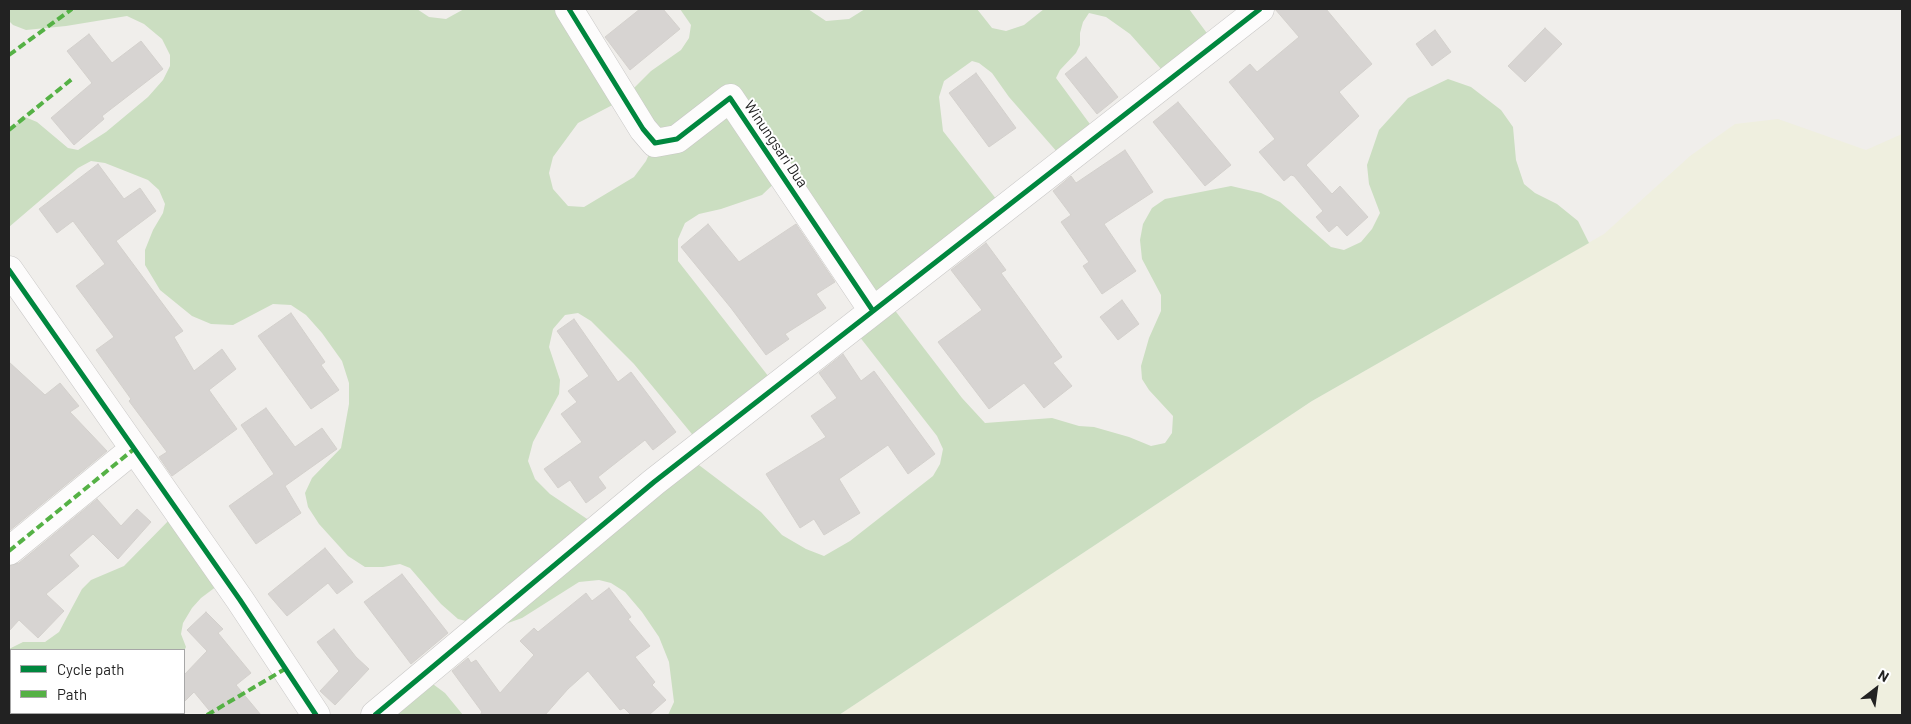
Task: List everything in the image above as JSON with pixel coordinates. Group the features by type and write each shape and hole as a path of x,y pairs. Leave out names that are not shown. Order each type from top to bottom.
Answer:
{"street":[{"name":"Winungsari Dua","path":"568,9 642,129 654,143 678,139 730,98 873,311"},
{"path":"374,715 654,482 1260,9"},
{"path":"9,270 240,600 316,715"},
{"path":"9,551 134,449"}],"green space":[{"path":"9,9 417,9 429,17 446,19 464,9 569,9 624,98 651,71 681,50 689,38 691,25 680,9 808,9 826,21 849,19 865,9 977,9 992,28 1006,31 1024,25 1044,9 1189,9 1215,44 1170,79 1130,34 1106,17 1089,13 1083,22 1080,33 1080,45 1076,53 1060,70 1056,78 1098,135 1065,161 1009,97 992,73 979,63 972,61 944,81 939,97 943,131 1004,209 887,300 962,398 985,423 1052,418 1079,426 1094,427 1129,437 1151,446 1165,443 1172,433 1173,416 1149,390 1142,379 1141,366 1149,338 1161,311 1161,295 1142,259 1140,240 1143,224 1152,208 1165,199 1231,186 1261,193 1280,202 1331,247 1344,250 1361,242 1372,229 1380,213 1369,184 1367,165 1379,130 1408,98 1448,79 1471,87 1501,110 1513,127 1516,160 1524,184 1535,193 1557,204 1578,221 1589,243 1312,401 839,715 668,715 674,702 669,662 659,637 642,612 625,592 611,583 599,580 579,582 522,618 497,627 458,619 441,604 410,568 400,564 383,567 365,567 348,556 319,524 308,507 305,493 312,478 341,448 349,404 349,383 342,361 322,333 306,315 291,305 273,304 233,325 211,324 192,316 160,290 145,265 145,250 153,230 163,213 165,204 159,190 148,180 105,163 91,161 78,168 9,227 9,130 25,117 37,122 68,148 78,150 106,132 148,97 163,80 170,66 170,55 162,39 144,24 127,16 66,26 26,30 13,25 9,21","holes":["624,99 654,143 646,161 634,177 584,207 568,206 553,189 549,173 553,157 578,123","782,176 873,311 852,327 937,436 943,449 940,464 933,476 850,541 824,556 806,549 782,535 761,512 687,456 599,527 550,494 535,479 528,461 533,442 559,394 560,380 549,347 553,329 565,315 578,313 591,321 634,364 701,445 776,386 678,261 678,239 685,223 699,214 721,209 762,195"]},
{"path":"1778,119 1866,150 1902,134 1902,715 839,715 1312,401 1604,234 1690,156 1735,124"},
{"path":"177,512 225,580 201,598 183,623 181,634 185,649 10,649 10,714 21,714 9,715 9,649 23,642 45,642 59,632 82,589 91,580 124,566"},
{"path":"422,676 445,693 463,715 375,715"}],"building":[{"path":"640,9 663,9 680,29 630,70 605,37"},
{"path":"1275,9 1326,9 1372,64 1339,92 1359,116 1306,165 1332,194 1340,186 1368,217 1347,236 1337,225 1329,232 1316,217 1323,211 1294,176 1291,175 1284,181 1259,152 1275,139 1229,82 1250,64 1257,72 1299,37"},
{"path":"1545,28 1562,44 1525,82 1508,66"},
{"path":"1435,30 1451,52 1432,66 1416,44"},
{"path":"89,34 112,63 141,41 163,69 102,116 104,119 74,145 51,118 92,83 67,51"},
{"path":"1086,57 1118,97 1097,114 1065,74"},
{"path":"976,73 1016,128 989,147 949,93"},
{"path":"1178,102 1231,165 1205,186 1153,122"},
{"path":"1125,150 1153,192 1104,224 1136,271 1102,294 1083,266 1089,262 1061,222 1071,215 1053,191 1071,176 1076,183"},
{"path":"98,164 124,199 140,188 156,211 116,241 183,331 174,337 194,371 222,349 236,369 209,390 237,429 172,476 159,457 167,452 129,401 131,399 96,350 114,337 76,286 105,264 73,221 57,233 39,209"},
{"path":"708,224 739,262 796,224 835,282 816,294 826,308 785,334 789,339 766,355 731,308 681,247"},
{"path":"986,243 1006,270 1001,273 1062,357 1053,363 1072,386 1044,408 1024,383 989,409 938,342 982,310 951,270"},
{"path":"1122,300 1139,324 1118,340 1100,317"},
{"path":"291,313 325,362 321,365 339,390 311,409 258,336"},
{"path":"574,319 618,382 631,372 676,432 653,450 645,440 598,477 606,488 586,503 570,480 558,488 544,469 582,442 561,414 577,402 568,391 589,376 557,331"},
{"path":"843,354 861,381 874,371 935,454 908,474 888,445 839,479 860,513 824,535 814,519 800,528 766,474 826,437 811,416 837,398 819,373"},
{"path":"9,362 45,395 60,383 79,406 70,412 107,451 9,531"},
{"path":"266,408 295,447 322,428 337,449 285,486 301,513 256,544 229,506 274,474 241,425"},
{"path":"97,499 121,526 137,509 151,522 118,559 93,534 69,555 79,566 46,594 64,611 38,638 19,620 9,631 9,566 19,563"},
{"path":"325,548 353,582 337,594 328,583 287,616 268,594"},
{"path":"402,574 448,633 411,664 364,602"},
{"path":"609,588 631,617 628,619 650,646 635,657 655,682 652,685 666,700 649,715 631,715 624,708 620,710 588,671 568,689 545,715 480,715 482,712 452,671 468,658 471,663 476,660 500,693 534,655 520,641 534,628 538,632 586,593 592,601"},
{"path":"206,612 223,629 218,633 251,673 236,685 261,715 213,715 194,692 185,701 185,674 207,651 187,630"},
{"path":"334,629 356,657 369,669 335,705 320,691 339,671 317,642"}],"marked path":[{"path":"9,55 72,9"},
{"path":"9,130 72,79"},
{"path":"9,551 134,449"},
{"path":"207,715 285,669"}],"cycle path":[{"path":"569,9 643,129 655,143 677,139 730,98 873,311"},
{"path":"375,715 654,482 1260,9"},
{"path":"9,270 240,600 316,715"}]}
